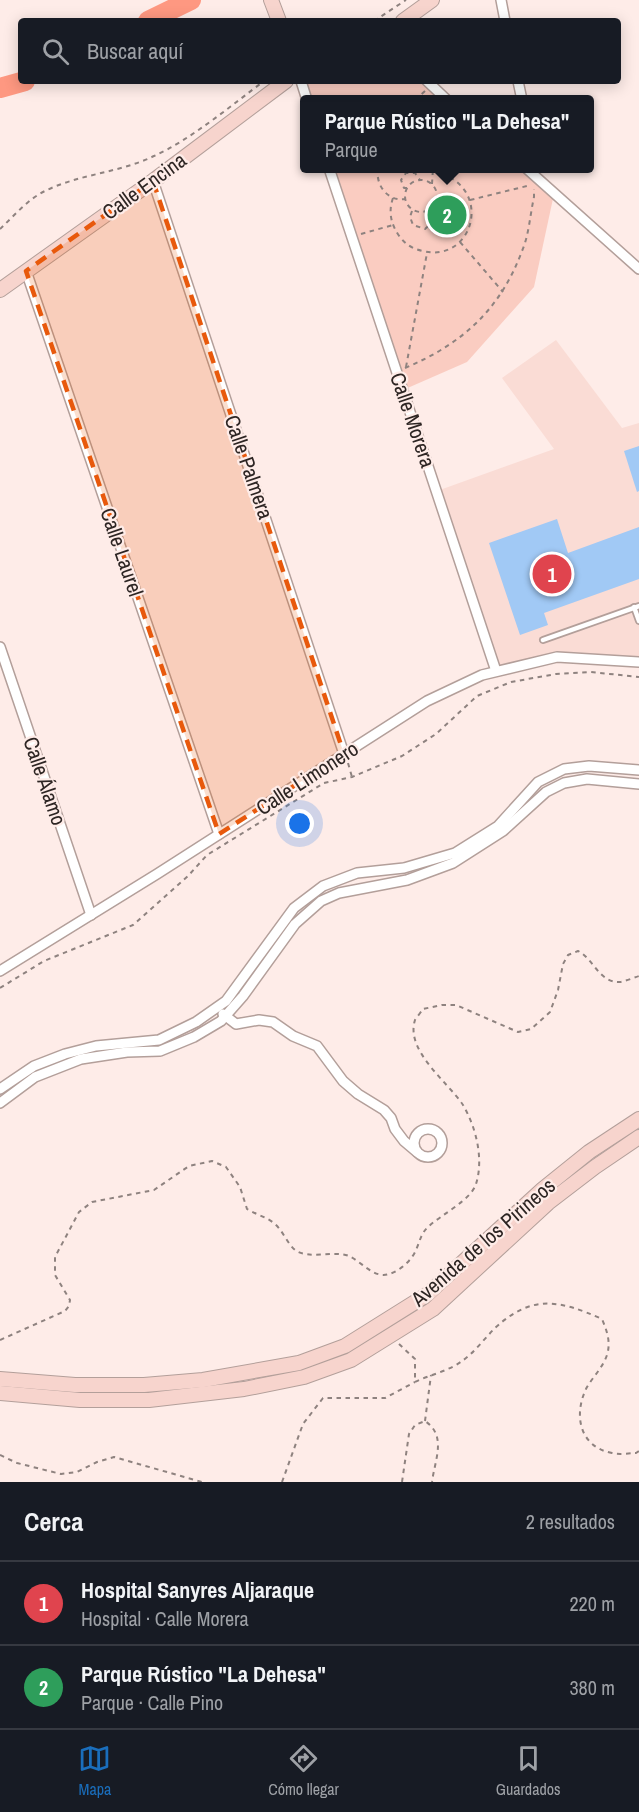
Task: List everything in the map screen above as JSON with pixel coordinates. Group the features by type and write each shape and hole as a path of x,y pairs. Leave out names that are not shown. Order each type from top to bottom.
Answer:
{"street":[{"path":"407,18 432,0"},
{"path":"501,0 504,18"},
{"path":"272,2 278,18"},
{"name":"Calle Encina","path":"0,290 153,181 282,84"},
{"path":"430,84 443,95"},
{"name":"Calle Morera","path":"331,173 351,236 401,369 496,671"},
{"path":"532,173 639,269"},
{"path":"538,173 539,179"},
{"name":"Calle Palmera","path":"153,181 344,754"},
{"name":"Calle Laurel","path":"26,271 219,834"},
{"name":"Calle Álamo","path":"0,647 91,915"},
{"name":"Calle Limonero","path":"0,971 427,700 482,675 557,657 639,662"},
{"path":"0,1089 34,1066 65,1054 96,1046 159,1040 196,1022 226,1001 294,908 323,886 357,873 404,868 455,853 498,826 538,782 564,769 589,766 639,770"},
{"path":"0,1103 35,1077 81,1059 127,1052 160,1051 194,1037 222,1021 295,924 321,901 339,893 408,880 453,863 503,831 546,792 564,783 587,779 639,784"},
{"path":"218,1007 225,1017 236,1024 260,1020 273,1022 293,1035 317,1046 343,1081 358,1094 384,1110 404,1141 417,1152"},
{"name":"Avenida de los Pirineos","path":"0,1379 75,1385 144,1385 191,1381 239,1375 299,1363 345,1346 428,1294 543,1189 589,1152 639,1119"},
{"name":"Avenida de los Pirineos","path":"0,1393 80,1400 149,1400 244,1389 304,1377 351,1360 433,1309 548,1203 639,1137"}],"lane":[{"path":"543,640 637,606 639,621"}],"path":[{"path":"379,18 406,0"},
{"path":"0,229 43,192 65,183 130,167 177,144 260,84"},
{"path":"377,173 385,192 393,198 405,199"},
{"path":"405,173 401,180 402,185 407,188"},
{"path":"415,173 420,180 432,184"},
{"path":"420,180 407,188 405,199 412,210 425,213 437,202 438,196 432,184 433,173"},
{"path":"393,198 390,216 393,225 406,244 427,252 439,252 460,242 471,224 470,200 456,180 440,173"},
{"path":"401,369 430,357 468,332 503,292 523,250 534,197 534,184 470,200"},
{"path":"412,210 410,217 413,225 425,229 434,221 433,208"},
{"path":"351,236 393,225"},
{"path":"460,242 503,292"},
{"path":"401,369 427,252"},
{"path":"0,988 44,961 133,925 180,884 207,855 324,783 352,777 402,756 436,734 477,696 511,682 556,674 591,672 639,677"},
{"path":"344,754 352,777"},
{"path":"0,1340 65,1311 69,1306 70,1300 55,1275 55,1257 79,1212 92,1202 154,1190 189,1166 212,1161 226,1167 240,1187 247,1209 277,1225 296,1250 308,1254 336,1253 350,1256 379,1275 390,1274 408,1262 427,1228 466,1198 476,1186 479,1157 473,1126 462,1105 420,1053 414,1036 416,1020 423,1009 456,1005 519,1032 531,1029 550,1012 558,990 563,964 568,955 578,951 585,955 600,974 608,979 620,982 639,976"},
{"path":"282,1482 303,1424 323,1398 385,1398 462,1362 496,1327 521,1308 545,1303 574,1307 602,1319 609,1336 607,1356 586,1389 578,1417 582,1433 594,1446 613,1454 639,1451"},
{"path":"391,1336 415,1359 415,1382"},
{"path":"424,1421 431,1375"},
{"path":"402,1482 409,1434 415,1425 424,1421"},
{"path":"424,1421 435,1428 438,1438 432,1482"},
{"path":"0,1455 17,1463 61,1474 77,1472 97,1461 114,1457 202,1482"}],"highlighted area":[{"path":"153,181 344,754 219,834 26,271"}],"shaded area":[{"path":"302,84 430,84 443,95 306,95"},
{"path":"330,173 530,173 554,194 534,287 467,362 403,390"},
{"path":"556,340 622,428 639,423 639,662 557,657 496,671 437,491 554,449 502,378"}],"building":[{"path":"639,446 639,491 637,492 624,451"},
{"path":"557,519 568,553 639,527 639,579 544,613 548,625 520,635 489,543"}],"waterway":[{"path":"154,18 191,0"},
{"path":"0,88 18,83"}],"place":[{"name":"Parque Rústico \"La Dehesa\"","path":"447,215"},
{"name":"Hospital Sanyres Aljaraque","path":"552,574"}]}
